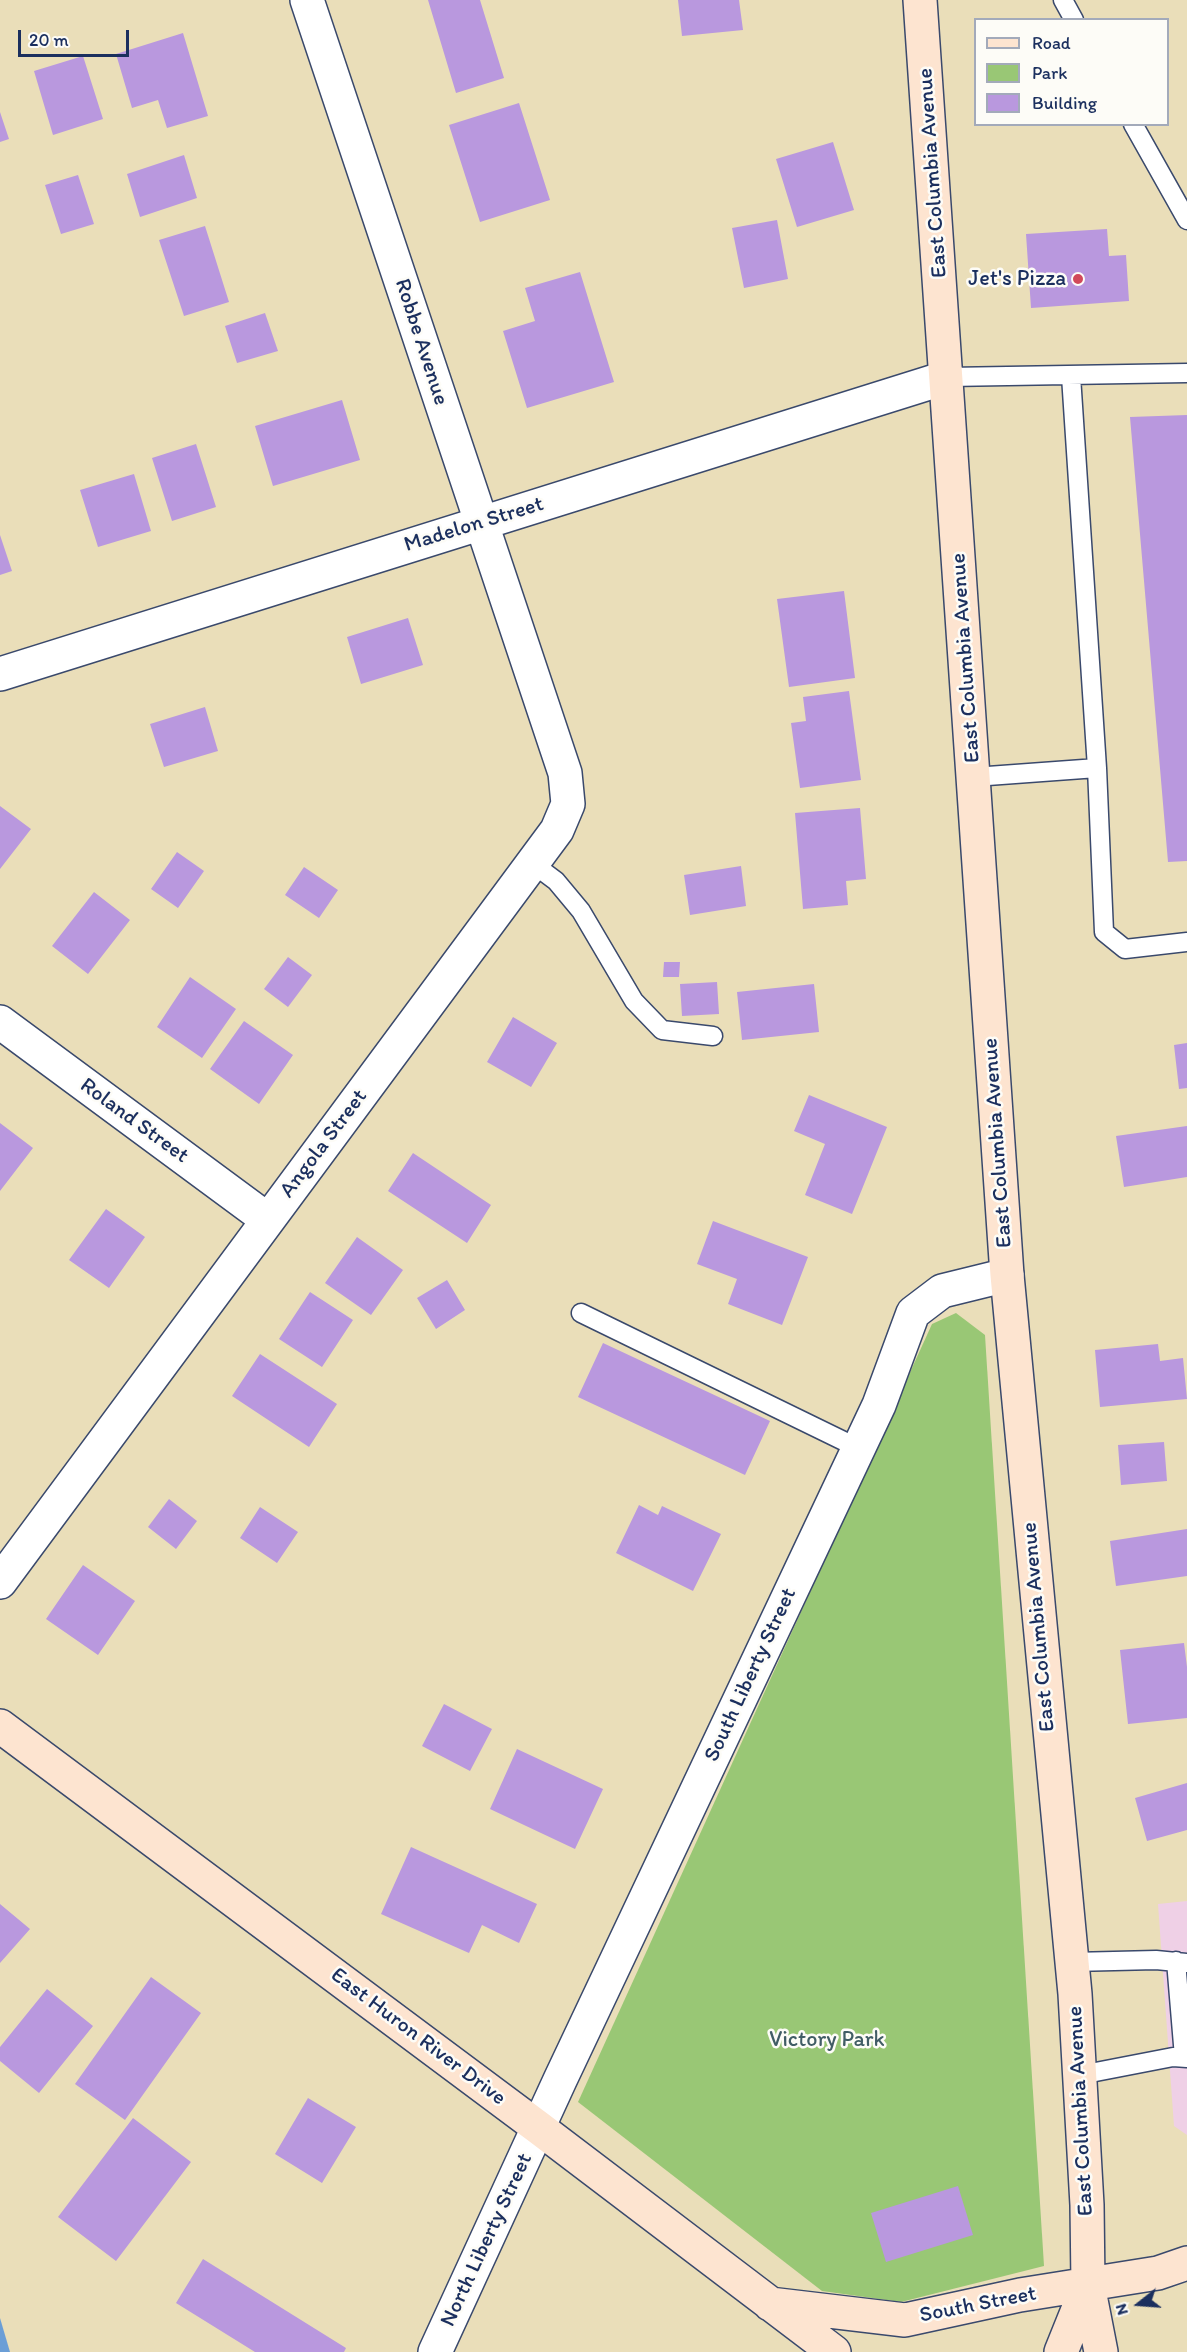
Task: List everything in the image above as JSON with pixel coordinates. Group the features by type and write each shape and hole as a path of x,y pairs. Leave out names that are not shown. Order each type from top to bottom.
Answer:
{"street":[{"name":"Robbe Avenue","path":"308,0 535,684"},
{"name":"East Columbia Avenue","path":"920,0 948,376 1007,1275 1072,1962 1087,2205 1088,2285"},
{"name":"Madelon Street","path":"0,674 948,376"},
{"name":"Angola Street","path":"0,1582 557,830 568,804 568,789 535,684"},
{"name":"Roland Street","path":"0,1022 268,1220"},
{"name":"South Liberty Street","path":"539,2128 879,1405 913,1314 942,1291 1007,1275"},
{"name":"East Huron River Drive","path":"0,1726 539,2128 834,2352"},
{"name":"North Liberty Street","path":"435,2352 539,2128"},
{"name":"South Street","path":"768,2304 905,2319 1020,2295 1158,2273 1187,2263"},
{"path":"1061,2352 1088,2285"},
{"path":"1088,2285 1101,2352"}],"lane":[{"path":"1063,0 1073,18"},
{"path":"1134,126 1187,220"},
{"path":"948,376 1187,373"},
{"path":"1071,376 1097,768 1104,932 1125,949 1187,942"},
{"path":"974,777 1097,768"},
{"path":"532,863 556,881 581,911 634,1001 662,1030 713,1036"},
{"path":"581,1312 858,1448"},
{"path":"1072,1962 1182,1962 1185,2058 1080,2075"}],"shaded area":[{"path":"1187,1901 1187,2135 1174,2126 1158,1904"}],"green space":[{"name":"Victory Park","path":"956,1313 985,1335 1044,2266 901,2302 822,2291 578,2102 932,1324"}],"water":[{"path":"0,2318 10,2352 0,2352"}],"building":[{"path":"428,0 480,0 504,78 456,93"},
{"path":"678,0 739,0 743,30 682,36"},
{"path":"183,33 208,116 167,128 158,100 132,108 116,54"},
{"path":"83,56 103,119 53,135 34,71"},
{"path":"519,103 550,200 480,222 449,125"},
{"path":"0,112 9,139 0,142"},
{"path":"833,142 854,210 797,227 776,159"},
{"path":"184,155 197,198 140,217 127,174"},
{"path":"78,175 94,224 61,234 45,185"},
{"path":"777,220 788,279 744,288 732,228"},
{"path":"205,226 229,302 184,316 159,240"},
{"name":"Jet's Pizza","path":"1107,229 1109,256 1126,255 1129,301 1031,308 1026,234"},
{"path":"580,272 614,382 527,408 503,331 535,321 525,288"},
{"path":"265,313 278,351 237,363 225,326"},
{"path":"342,400 360,460 273,486 255,426"},
{"path":"1187,415 1187,861 1168,862 1130,417"},
{"path":"196,444 216,507 172,521 152,458"},
{"path":"134,474 151,531 98,547 80,490"},
{"path":"0,535 12,571 0,575"},
{"path":"844,591 855,678 789,687 777,599"},
{"path":"408,618 423,665 361,684 347,637"},
{"path":"849,691 861,780 800,788 791,723 806,721 803,697"},
{"path":"205,707 218,751 164,767 150,724"},
{"path":"0,806 31,829 0,869"},
{"path":"860,808 866,879 846,881 848,905 803,909 795,813"},
{"path":"177,852 204,871 178,908 151,889"},
{"path":"741,866 746,906 690,915 684,875"},
{"path":"304,867 338,890 319,918 285,895"},
{"path":"94,892 130,920 88,974 52,946"},
{"path":"288,957 312,975 288,1007 264,989"},
{"path":"664,962 680,962 679,977 663,977"},
{"path":"190,977 236,1009 202,1058 157,1027"},
{"path":"717,982 719,1014 682,1016 680,984"},
{"path":"814,984 819,1032 742,1040 737,992"},
{"path":"513,1017 557,1043 531,1087 487,1062"},
{"path":"244,1021 293,1055 259,1104 210,1069"},
{"path":"1187,1043 1187,1088 1179,1089 1174,1045"},
{"path":"809,1095 887,1127 852,1214 805,1195 825,1144 794,1131"},
{"path":"0,1123 33,1148 0,1191"},
{"path":"1187,1126 1187,1177 1124,1187 1116,1136"},
{"path":"413,1153 491,1205 467,1243 388,1191"},
{"path":"106,1209 145,1237 109,1288 69,1260"},
{"path":"713,1221 808,1257 782,1325 728,1304 737,1279 697,1264"},
{"path":"357,1237 403,1270 371,1315 325,1283"},
{"path":"447,1280 465,1310 436,1329 417,1298"},
{"path":"310,1292 353,1320 322,1367 279,1339"},
{"path":"603,1343 770,1421 745,1475 578,1397"},
{"path":"1158,1344 1160,1361 1183,1358 1187,1399 1100,1407 1095,1350"},
{"path":"260,1354 337,1404 309,1447 232,1396"},
{"path":"1164,1442 1167,1481 1121,1485 1118,1445"},
{"path":"169,1499 197,1521 176,1549 148,1527"},
{"path":"639,1505 658,1515 662,1506 721,1534 693,1591 616,1553"},
{"path":"260,1507 298,1532 277,1563 240,1538"},
{"path":"1187,1529 1187,1576 1116,1586 1110,1541"},
{"path":"83,1565 135,1601 98,1655 46,1619"},
{"path":"1184,1643 1187,1667 1187,1718 1128,1724 1120,1650"},
{"path":"444,1704 492,1729 470,1771 422,1746"},
{"path":"517,1749 603,1789 575,1849 490,1809"},
{"path":"1187,1783 1187,1830 1147,1841 1135,1798"},
{"path":"411,1847 537,1904 519,1943 482,1925 469,1953 381,1914"},
{"path":"0,1904 30,1929 0,1963"},
{"path":"151,1977 201,2013 125,2120 75,2084"},
{"path":"47,1989 93,2026 39,2093 0,2061 0,2047"},
{"path":"308,2098 356,2127 322,2183 275,2154"},
{"path":"133,2118 191,2162 116,2261 58,2217"},
{"path":"958,2186 973,2235 886,2262 871,2213"},
{"path":"203,2259 346,2348 344,2352 255,2352 176,2303"}],"place":[{"name":"Jet's Pizza","path":"1078,279"}]}
